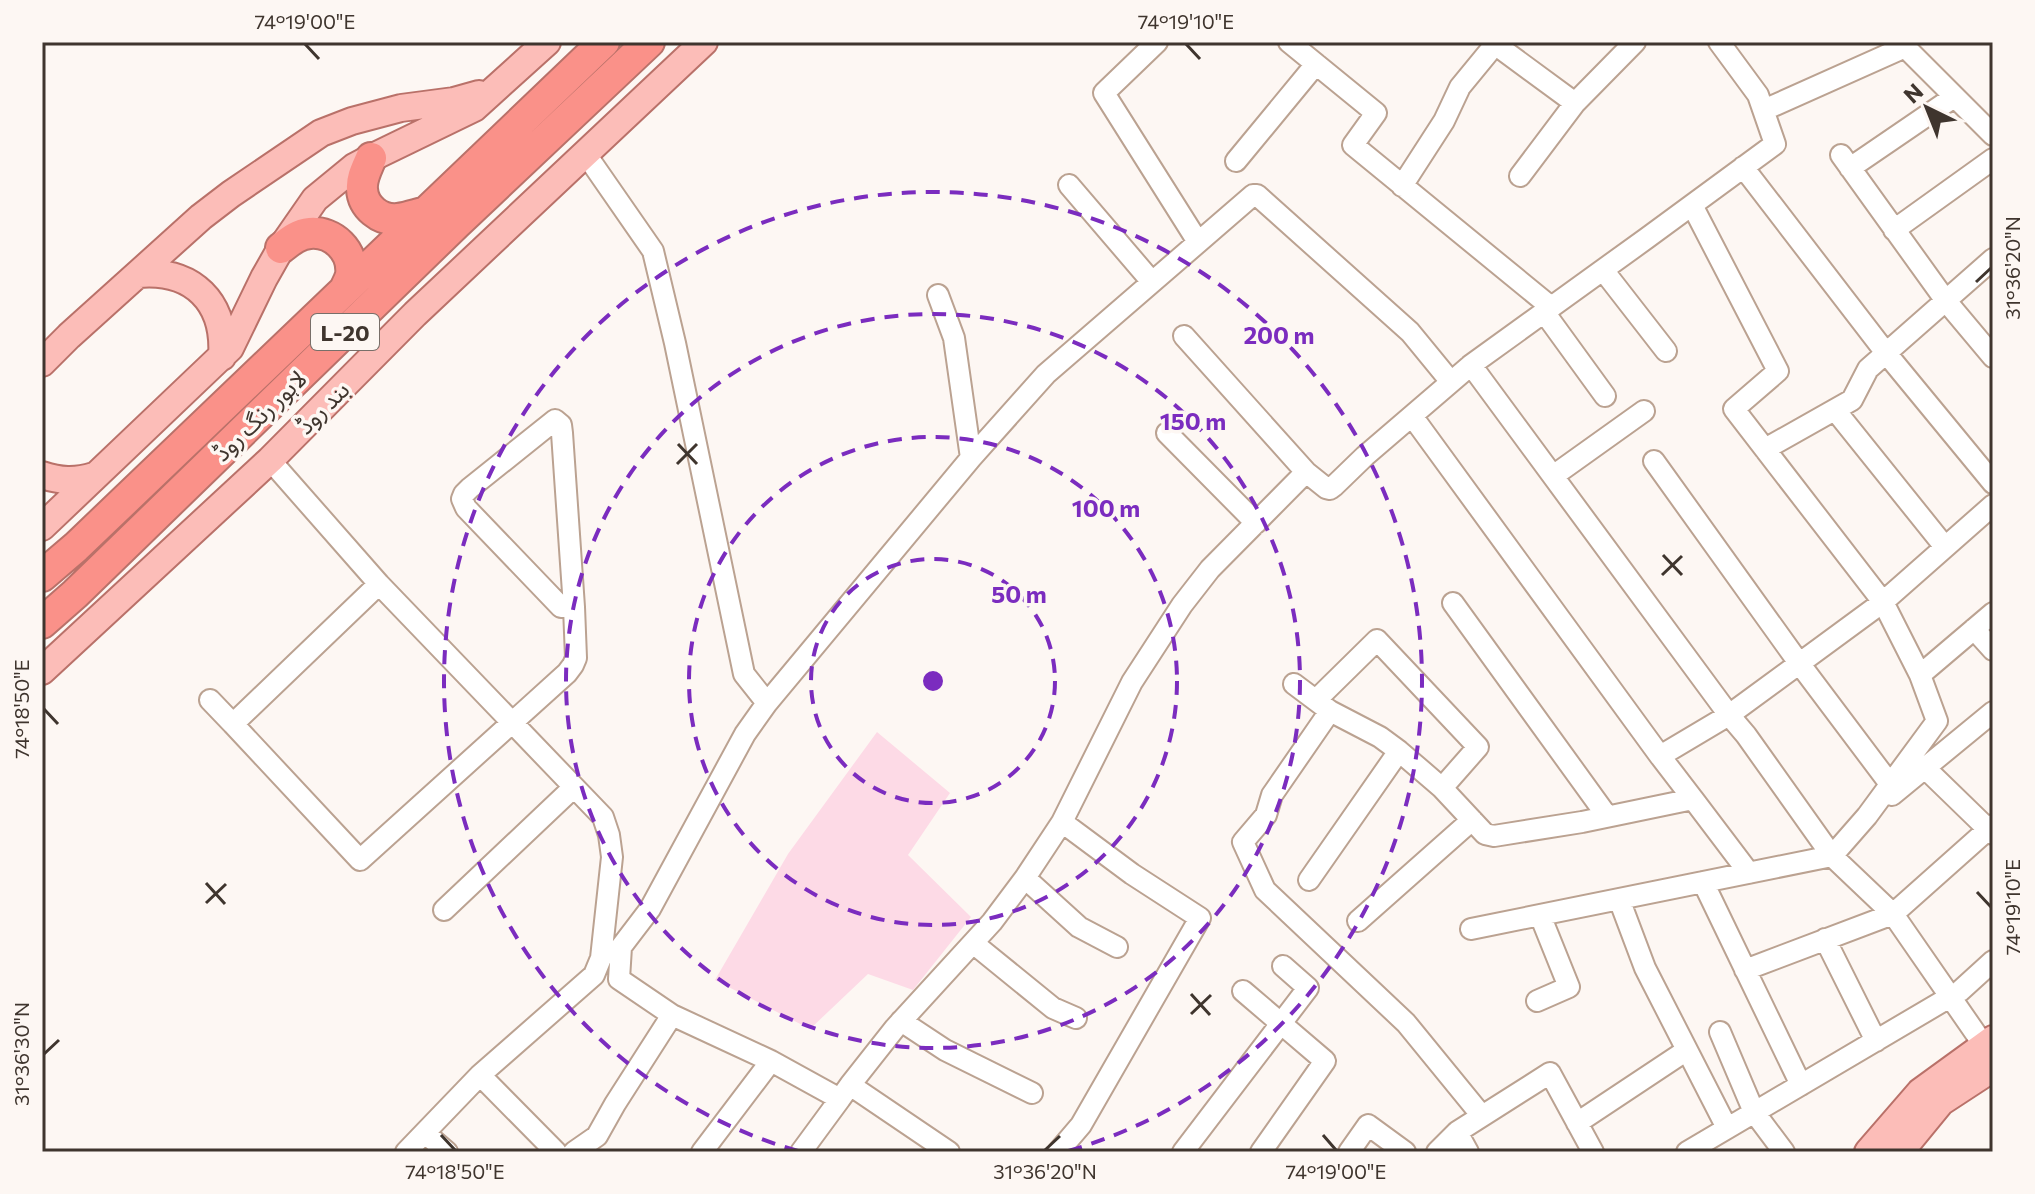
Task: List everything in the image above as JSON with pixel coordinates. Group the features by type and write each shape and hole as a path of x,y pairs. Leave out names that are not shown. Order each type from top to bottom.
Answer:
{"highway":[{"name":"لاہور رنگ روڈ","path":"42,576 604,42"},
{"name":"لاہور رنگ روڈ","path":"42,623 649,42"},
{"path":"371,158 362,187 369,208 377,215 396,220 423,213"},
{"path":"281,248 296,237 309,233 322,233 335,239 350,261 351,275 346,287"}],"main road":[{"path":"42,527 222,357 238,334 281,248 315,199 354,167 474,108 547,42"},
{"name":"بند روڈ","path":"42,671 270,460 415,314 704,42"},
{"path":"42,363 201,217 321,133 401,108 454,101 498,88"},
{"path":"138,274 173,275 203,293 220,322 222,357"},
{"path":"42,475 67,481 94,476"},
{"path":"1868,1152 1920,1092 1991,1052"},
{"path":"1900,1152 1941,1102 1991,1052"}],"street":[{"path":"1157,42 1104,93 1198,242"},
{"path":"1289,42 1376,113 1353,145 1548,310 1605,396"},
{"path":"1520,176 1575,103 1635,42"},
{"path":"1184,336 1306,472 1330,489 1471,365 1775,144 1758,95 1719,42"},
{"path":"1402,186 1444,121 1460,87 1495,43 1575,103"},
{"path":"1764,110 1905,47 1993,135"},
{"path":"1236,161 1316,64"},
{"path":"1954,97 1845,162 1946,301 1993,357"},
{"path":"585,153 653,251 744,674 767,703"},
{"path":"1894,230 1993,159"},
{"path":"1743,167 1886,353 1993,483"},
{"path":"1069,185 1152,282"},
{"path":"949,1152 845,1092 672,1015 619,979 621,947 650,909 745,734 767,703 971,458 1046,374 1253,195 1257,195 1410,332 1451,382"},
{"path":"1471,929 1832,856 1867,816 1937,721 1920,675 1883,602 1734,409 1778,371 1692,205"},
{"path":"1765,449 1852,400 1868,369 1993,259"},
{"path":"1603,270 1666,351"},
{"path":"938,295 954,338 971,458"},
{"path":"1471,365 1832,856 1893,914 1991,1052"},
{"path":"1835,410 1945,547"},
{"path":"1553,476 1644,411"},
{"path":"1412,416 1749,873"},
{"path":"210,700 360,860 573,665 576,658 574,607 562,433 561,425 555,420 470,488 462,499 466,508 561,607 574,607"},
{"path":"1167,433 1256,523"},
{"path":"270,460 379,584 603,817 609,835 612,857 601,958 594,975 480,1075 406,1152"},
{"path":"1654,461 1890,784"},
{"path":"801,1152 901,1021 992,922 1025,878 1062,822 1132,682 1182,605 1210,569 1306,472"},
{"path":"1660,756 1729,715 1883,602 1993,505"},
{"path":"233,724 379,584"},
{"path":"1453,603 1607,816"},
{"path":"1920,675 1993,613"},
{"path":"1974,629 1993,650"},
{"path":"1442,788 1478,747 1377,640 1323,705 1272,795 1266,815 1243,842 1265,890 1406,1023 1482,1116"},
{"path":"1294,684 1399,751 1442,788 1485,834 1494,836 1693,799"},
{"path":"1867,816 1993,712"},
{"path":"1309,880 1399,751"},
{"path":"1745,970 1893,914 1991,830 1925,768"},
{"path":"444,910 574,787"},
{"path":"1358,921 1472,820"},
{"path":"1058,1152 1081,1125 1200,918 1132,874 1062,822"},
{"path":"1025,878 1079,927 1117,947"},
{"path":"1703,882 1801,1085"},
{"path":"1619,899 1645,968 1727,1128"},
{"path":"1537,1001 1569,987 1540,915"},
{"path":"1825,939 1876,1041"},
{"path":"973,943 1053,1008 1076,1018"},
{"path":"1687,1152 1960,991 1993,961"},
{"path":"1183,1152 1308,988 1283,966"},
{"path":"1243,991 1325,1061 1261,1152"},
{"path":"574,1152 597,1136 672,1015"},
{"path":"901,1021 945,1050 1032,1093"},
{"path":"1720,1032 1754,1112 1784,1152"},
{"path":"1577,1123 1687,1050"},
{"path":"702,1152 771,1061"},
{"path":"1437,1152 1457,1132 1550,1073 1593,1152"},
{"path":"480,1075 556,1152"},
{"path":"1349,1152 1368,1125 1405,1152"},
{"path":"1457,1132 1468,1152"},
{"path":"425,1133 447,1152"}],"shaded area":[{"path":"877,732 950,793 908,855 971,917 913,990 868,974 810,1029 715,980 788,854"}]}
